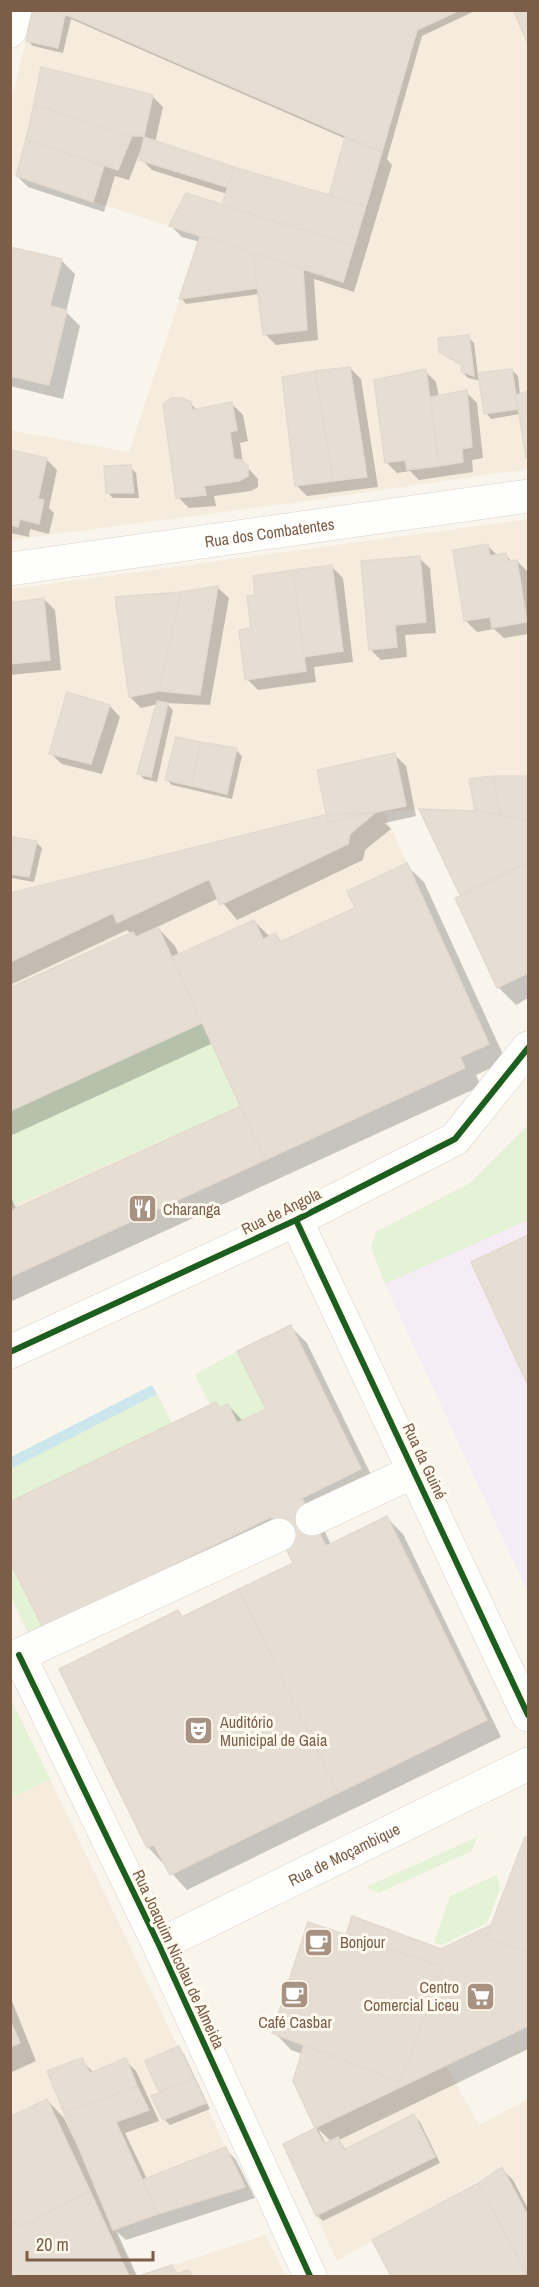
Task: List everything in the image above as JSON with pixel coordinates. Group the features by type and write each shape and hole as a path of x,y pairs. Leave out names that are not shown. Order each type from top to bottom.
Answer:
{"street":[{"path":"10,31 15,10"},
{"name":"Rua dos Combatentes","path":"10,569 528,496"},
{"name":"Rua de Angola","path":"10,1352 296,1220 455,1139 528,1048"},
{"name":"Rua da Guiné","path":"296,1220 528,1715"},
{"path":"312,1519 416,1472"},
{"name":"Rua Joaquim Nicolau de Almeida","path":"279,1535 20,1655 159,1945 310,2277"},
{"name":"Rua de Moçambique","path":"159,1945 528,1764"}],"shaded area":[{"path":"33,11 57,11 381,152 417,30 460,11 528,11 528,469 11,540 10,430 129,452 200,236 11,175 11,102"},
{"path":"528,519 528,973 497,988 455,898 460,895 419,809 384,812 489,1044 460,1057 465,1068 11,1277 10,589"},
{"path":"528,1125 528,1593 385,1284 371,1247 376,1232 470,1183"},
{"path":"50,1779 245,2187 114,2230 135,2276 11,2276 11,1799"},
{"path":"446,2066 479,2125 528,2099 528,2216 502,2167 337,2261 283,2144"},
{"path":"266,2235 286,2276 139,2276"}],"green space":[{"path":"202,1023 241,1106 11,1207 10,1111"},
{"path":"528,1125 528,1220 385,1284 371,1247 376,1232 470,1183"},
{"path":"237,1351 266,1409 237,1423 228,1404 219,1408 216,1402 210,1404 195,1375"},
{"path":"157,1394 172,1423 11,1502 11,1469"},
{"path":"10,1562 43,1628 29,1635 11,1597"},
{"path":"10,1697 50,1779 11,1799 10,1799"},
{"path":"477,1837 472,1851 379,1893 366,1887"},
{"path":"497,1875 500,1889 487,1923 442,1945 434,1943 450,1896"}],"water":[{"path":"152,1385 157,1394 11,1469 11,1457"}],"building":[{"path":"33,10 57,10 65,14 58,48 26,41"},
{"path":"66,10 460,10 417,30 382,152 65,14"},
{"path":"513,10 528,10 528,44"},
{"path":"41,67 153,95 144,136 132,136 34,104"},
{"path":"34,104 132,136 118,170 26,140"},
{"path":"144,137 234,167 227,187 139,160"},
{"path":"345,137 382,152 366,206 329,196"},
{"path":"26,140 104,166 93,202 16,176"},
{"path":"234,167 366,206 354,246 222,205"},
{"path":"186,193 354,246 343,282 169,226"},
{"path":"200,236 253,253 257,288 179,299"},
{"path":"10,247 62,259 50,306 67,310 49,385 10,376"},
{"path":"253,253 303,269 307,330 263,335"},
{"path":"469,335 474,376 461,372 462,365 439,352 438,338"},
{"path":"350,367 367,477 333,481 315,371"},
{"path":"426,369 439,466 407,470 405,460 385,463 374,380"},
{"path":"512,369 518,409 484,414 478,373"},
{"path":"315,371 333,481 295,486 282,377"},
{"path":"467,390 472,447 462,449 463,462 439,466 431,397"},
{"path":"528,391 528,457 526,458 516,395"},
{"path":"171,398 183,398 191,402 192,410 232,402 237,430 230,432 234,459 242,460 248,466 248,476 239,481 204,486 206,495 176,498 163,404"},
{"path":"10,450 47,458 38,499 44,500 39,524 20,519 18,527 10,525"},
{"path":"131,465 134,493 106,493 104,466"},
{"path":"488,544 490,556 506,553 508,561 517,560 527,622 492,628 490,617 464,621 453,550"},
{"path":"420,556 426,622 395,625 397,647 369,650 361,561"},
{"path":"332,565 343,651 304,657 293,570"},
{"path":"293,570 306,671 245,680 239,630 251,628 247,596 255,595 253,576"},
{"path":"218,586 200,695 159,691 181,592"},
{"path":"181,592 159,691 129,697 115,597"},
{"path":"44,598 50,660 10,664 10,603"},
{"path":"67,692 110,705 91,764 49,754"},
{"path":"157,701 168,703 151,777 137,774"},
{"path":"176,737 200,742 192,786 165,780"},
{"path":"200,742 237,748 227,794 192,786"},
{"path":"395,753 406,806 328,822 317,770"},
{"path":"493,776 528,776 528,820 500,815"},
{"path":"493,776 500,815 475,811 469,779"},
{"path":"419,809 475,811 528,820 528,862 460,895"},
{"path":"376,812 350,834 348,844 220,905 209,879 117,923 113,913 10,962 10,893 325,815"},
{"path":"12,837 37,841 29,877 10,874"},
{"path":"528,862 528,973 497,988 455,898"},
{"path":"407,863 489,1044 460,1057 465,1068 265,1160 172,957 254,920 263,939 276,933 280,942 355,908 347,891"},
{"path":"158,927 202,1023 10,1111 10,988 133,932 136,937"},
{"path":"241,1106 265,1160 10,1277 10,1211"},
{"path":"528,1235 528,1385 471,1262"},
{"path":"291,1325 361,1469 302,1498 312,1519 326,1546 387,1516 487,1720 338,1793 239,1589 293,1563 271,1517 43,1628 10,1562 10,1502 216,1402 219,1408 228,1404 237,1423 266,1409 237,1351"},
{"name":"Auditório Municipal de Gaia","path":"239,1589 338,1793 170,1875 154,1845 147,1848 59,1669 178,1610 182,1617"},
{"path":"525,1837 528,1838 528,1952 486,1938"},
{"name":"Centro Comercial Liceu","path":"352,1916 441,1949 491,1925 486,1938 528,1952 528,2026 315,2128 293,2081 304,2045 400,2082 443,1967 346,1935"},
{"path":"308,1922 443,1967 400,2082 272,2033"},
{"path":"10,2020 20,2043 10,2047"},
{"path":"179,2046 194,2078 159,2092 145,2061"},
{"path":"82,2058 90,2073 126,2058 137,2086 64,2113 47,2071"},
{"path":"194,2078 206,2103 163,2120 151,2096"},
{"path":"137,2086 149,2110 116,2122 158,2214 113,2230 64,2113"},
{"path":"47,2099 90,2191 19,2228 16,2222 10,2225 10,2117"},
{"path":"414,2114 435,2157 316,2216 283,2144 315,2128 324,2144 338,2137 344,2150"},
{"path":"226,2147 245,2187 158,2214 142,2180"},
{"path":"502,2167 528,2216 528,2276 478,2183"},
{"path":"478,2183 526,2273 520,2276 391,2276 372,2240"},
{"path":"90,2191 129,2276 10,2276 10,2225 16,2222 19,2228"},
{"path":"172,2265 177,2274 188,2270 192,2276 139,2276"}],"cycle path":[{"path":"10,1352 296,1220 455,1139 528,1048"},
{"path":"296,1220 528,1715"},
{"path":"19,1655 159,1945 310,2276"}],"place":[{"name":"Charanga","path":"142,1209"},
{"name":"Auditório Municipal de Gaia","path":"199,1731"},
{"name":"Bonjour","path":"319,1942"},
{"name":"Café Casbar","path":"295,1994"},
{"name":"Centro Comercial Liceu","path":"480,1996"}]}
